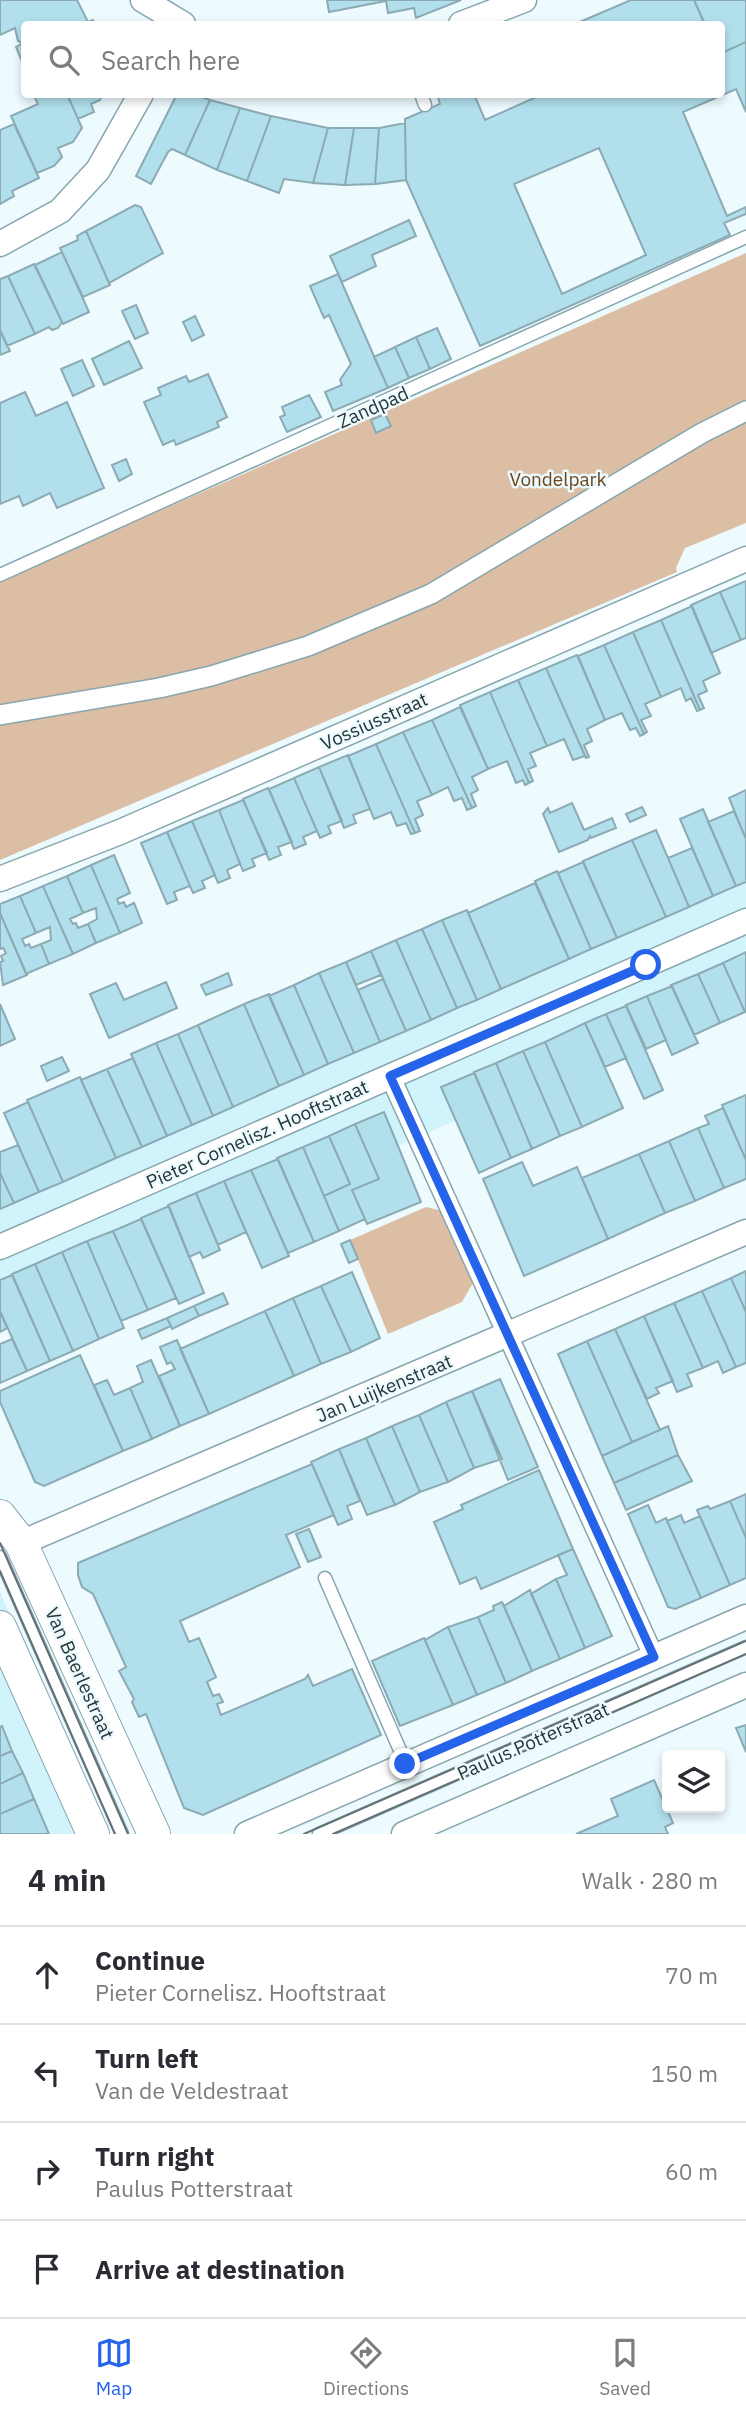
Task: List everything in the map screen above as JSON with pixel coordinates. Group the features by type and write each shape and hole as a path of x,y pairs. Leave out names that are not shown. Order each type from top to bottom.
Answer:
{"street":[{"path":"143,0 173,21"},
{"path":"469,21 524,0"},
{"path":"0,244 60,211 99,170 139,98"},
{"path":"0,715 159,688 211,676 308,646 431,594 702,433 746,411"},
{"name":"Vossiusstraat","path":"0,879 120,832 746,559"},
{"name":"Pieter Cornelisz. Hooftstraat","path":"0,1247 746,921"},
{"path":"390,1076 654,1657"},
{"name":"Jan Luijkenstraat","path":"11,1550 746,1232"},
{"name":"Van Baerlestraat","path":"0,1516 11,1550 154,1834"},
{"name":"Paulus Potterstraat","path":"247,1834 746,1617"},
{"path":"0,1627 93,1834"},
{"name":"Paulus Potterstraat","path":"404,1834 746,1685"}],"lane":[{"name":"Zandpad","path":"0,575 746,237"},
{"name":"Van Baerlestraat","path":"11,1550 122,1834"},
{"path":"325,1578 405,1764"},
{"name":"Paulus Potterstraat","path":"319,1834 746,1647"}],"shaded area":[{"path":"746,857 746,992 0,1322 0,1189"},
{"path":"0,1592 102,1834 7,1834 0,1817"}],"green space":[{"name":"Vondelpark","path":"746,253 746,523 685,548 676,568 677,572 0,860 0,581"},
{"path":"426,1207 443,1211 474,1281 462,1302 388,1334 350,1240"}],"building":[{"path":"0,0 77,0 88,21 21,21 21,42 18,41 15,28 0,35"},
{"path":"327,0 461,0 416,18 414,8 388,13 386,1 329,12"},
{"path":"631,0 694,0 703,21 582,21"},
{"path":"694,0 746,0 746,42 725,52 725,21 704,21"},
{"path":"746,42 746,112 736,89 725,94 725,52"},
{"path":"21,44 21,59 16,47"},
{"path":"35,98 69,98 82,128 73,142 58,148 62,157 54,166 37,173 11,116 38,104"},
{"path":"69,98 101,98 91,104 94,112 78,119"},
{"path":"175,98 210,100 185,155 172,149 168,152 151,184 136,176"},
{"path":"438,98 476,98 485,120 534,98 715,98 683,112 727,216 746,207 746,214 724,223 730,235 480,346 406,180 405,119 440,104","holes":["599,148 646,255 562,294 514,184"]},
{"path":"210,100 240,108 217,170 185,155"},
{"path":"240,108 271,116 247,181 217,170"},
{"path":"271,116 328,128 313,183 284,179 279,193 247,181"},
{"path":"405,123 406,180 375,184 379,128"},
{"path":"14,124 39,178 12,191 14,196 0,204 0,130"},
{"path":"328,128 354,128 345,185 313,183"},
{"path":"354,128 379,128 375,184 345,185"},
{"path":"135,205 141,207 163,253 109,283 86,231"},
{"path":"409,220 416,236 372,255 376,266 342,282 330,256"},
{"path":"86,231 110,285 83,297 60,248 78,240 77,236"},
{"path":"62,252 89,312 63,324 35,265"},
{"path":"34,264 62,322 58,328 52,330 49,327 35,334 8,276"},
{"path":"338,274 388,388 333,411 325,392 342,385 340,380 351,364 329,315 324,318 310,286"},
{"path":"8,276 35,334 7,346 0,330 0,279"},
{"path":"136,305 148,333 135,339 122,311"},
{"path":"195,316 204,335 192,341 183,322"},
{"path":"437,328 451,359 430,369 416,337"},
{"path":"0,330 10,351 0,355"},
{"path":"416,337 430,369 409,378 395,347"},
{"path":"129,341 142,368 104,385 92,359"},
{"path":"395,347 409,378 388,388 374,357"},
{"path":"82,360 94,386 73,396 61,369"},
{"path":"208,374 227,417 217,422 219,427 176,445 174,440 163,445 144,402 161,395 158,388 186,376 189,382"},
{"path":"25,392 36,416 67,402 104,488 57,508 50,493 23,506 19,496 0,504 0,403"},
{"path":"309,395 321,417 287,432 280,417 285,415 282,407"},
{"path":"385,414 391,426 376,433 371,420"},
{"path":"126,459 132,474 119,481 112,465"},
{"path":"746,581 746,638 741,640 720,592"},
{"path":"720,592 741,640 711,653 691,605"},
{"path":"692,606 720,673 703,681 707,691 698,695 704,708 700,710 661,620"},
{"path":"661,620 700,710 697,711 691,698 686,701 681,688 661,697 633,632"},
{"path":"633,632 661,697 645,704 651,716 641,720 647,732 644,734 604,645"},
{"path":"604,645 644,734 640,736 636,728 630,730 622,713 605,720 578,656"},
{"path":"577,655 605,720 587,729 592,741 584,745 589,757 586,758 546,668"},
{"path":"546,668 585,756 573,760 564,739 547,746 518,680"},
{"path":"518,680 547,746 530,753 536,766 528,769 533,781 529,783 490,692"},
{"path":"490,692 529,783 525,785 523,780 516,783 507,761 488,769 460,705"},
{"path":"460,707 488,769 472,777 478,790 471,794 476,806 472,808 432,720"},
{"path":"432,720 472,808 467,810 462,798 454,801 448,787 432,795 403,732"},
{"path":"403,732 432,795 417,801 423,815 415,819 420,831 415,833 376,744"},
{"path":"376,744 415,833 411,834 406,823 397,826 391,812 374,819 348,756"},
{"path":"348,755 370,809 353,815 356,823 344,828 319,767"},
{"path":"319,767 342,821 328,826 331,833 320,838 294,778"},
{"path":"294,778 317,831 303,837 306,844 294,849 269,789"},
{"path":"268,788 292,842 278,847 281,855 269,860 243,799"},
{"path":"746,790 746,839 729,798"},
{"path":"243,800 267,853 252,859 255,866 243,871 219,810"},
{"path":"572,803 584,830 612,818 616,828 591,838 590,836 588,840 559,852 543,814 548,808 550,813"},
{"path":"642,807 646,815 630,822 626,814"},
{"path":"703,809 736,886 713,896 680,819"},
{"path":"219,810 240,864 227,870 230,878 218,883 192,821"},
{"path":"734,811 746,839 746,882 736,886 708,822"},
{"path":"192,821 215,875 202,881 205,888 193,893 167,832"},
{"path":"656,830 689,907 666,917 632,840"},
{"path":"167,832 190,886 174,892 177,900 167,904 141,843"},
{"path":"632,840 666,917 617,938 583,861"},
{"path":"692,848 713,896 689,907 668,858"},
{"path":"114,855 130,893 117,899 119,904 124,902 126,907 134,903 142,923 120,933 91,865"},
{"path":"583,862 617,938 591,949 558,873"},
{"path":"91,865 120,933 96,943 88,924 97,919 96,908 83,913 67,876"},
{"path":"557,871 591,949 569,959 535,881"},
{"path":"67,876 83,913 70,919 78,928 88,924 96,943 73,954 43,886"},
{"path":"535,883 569,959 501,989 468,913"},
{"path":"43,886 73,954 49,964 41,944 51,940 50,927 36,933 20,896"},
{"path":"20,896 36,933 22,939 25,946 29,944 31,948 41,944 49,964 26,974 0,913 0,904"},
{"path":"467,910 501,989 477,1000 442,920"},
{"path":"0,913 27,975 3,985 0,962 3,961 1,956 6,953 3,948 0,949"},
{"path":"442,920 477,1000 457,1008 422,929"},
{"path":"422,929 457,1008 431,1020 396,940"},
{"path":"396,940 431,1020 406,1031 371,951"},
{"path":"371,951 381,975 356,985 346,962"},
{"path":"746,952 746,1011 745,1012 723,963"},
{"path":"346,962 380,1042 354,1053 319,973"},
{"path":"723,963 745,1012 720,1023 698,974"},
{"path":"228,973 232,985 206,995 201,985"},
{"path":"319,973 354,1053 328,1064 294,985"},
{"path":"698,974 720,1023 694,1035 671,985"},
{"path":"383,979 406,1031 380,1042 358,990"},
{"path":"166,982 177,1008 109,1038 90,994 116,983 124,1000"},
{"path":"294,985 328,1064 304,1075 269,996"},
{"path":"672,986 698,1043 672,1055 647,996"},
{"path":"269,994 304,1075 279,1086 244,1004"},
{"path":"647,996 666,1040 646,1049 626,1005"},
{"path":"0,1004 15,1039 0,1046"},
{"path":"244,1004 279,1086 233,1107 198,1025"},
{"path":"626,1006 663,1090 644,1099 606,1014"},
{"path":"606,1014 626,1058 605,1067 585,1023"},
{"path":"585,1023 623,1108 582,1127 545,1042"},
{"path":"198,1025 233,1107 213,1116 178,1034"},
{"path":"178,1034 213,1116 192,1125 156,1043"},
{"path":"545,1042 582,1127 560,1136 523,1051"},
{"path":"156,1043 192,1125 167,1136 131,1054"},
{"path":"523,1051 560,1136 532,1149 496,1063"},
{"path":"62,1057 69,1071 47,1081 41,1066"},
{"path":"133,1058 167,1136 142,1147 107,1069"},
{"path":"496,1063 532,1149 511,1158 474,1072"},
{"path":"107,1069 142,1147 116,1158 81,1080"},
{"path":"474,1073 511,1158 479,1173 441,1087"},
{"path":"80,1077 116,1158 63,1182 27,1100"},
{"path":"746,1095 746,1160 722,1105"},
{"path":"28,1102 63,1182 39,1192 4,1113"},
{"path":"723,1108 746,1160 746,1179 724,1188 698,1128 709,1124 705,1116"},
{"path":"384,1112 421,1202 367,1224 352,1190 379,1179 355,1124"},
{"path":"355,1124 379,1179 352,1190 365,1219 339,1231 324,1196 350,1184 329,1136"},
{"path":"698,1128 724,1188 695,1201 669,1141"},
{"path":"329,1136 350,1184 324,1196 303,1147"},
{"path":"669,1141 695,1201 665,1213 639,1154"},
{"path":"18,1145 39,1192 14,1203 0,1173 0,1152"},
{"path":"303,1147 339,1231 314,1242 277,1158"},
{"path":"639,1154 665,1213 608,1239 582,1178"},
{"path":"278,1159 314,1242 288,1253 251,1170"},
{"path":"522,1162 533,1186 577,1167 608,1239 524,1276 483,1179"},
{"path":"251,1170 289,1256 262,1268 224,1181"},
{"path":"0,1173 14,1203 0,1209"},
{"path":"224,1181 246,1232 218,1245 196,1193"},
{"path":"196,1193 220,1250 203,1258 200,1252 189,1257 168,1205"},
{"path":"169,1206 204,1293 179,1304 141,1218"},
{"path":"141,1219 176,1298 148,1310 113,1231"},
{"path":"113,1231 148,1310 121,1321 87,1241"},
{"path":"350,1240 358,1259 349,1263 341,1244"},
{"path":"87,1241 124,1328 99,1339 62,1252"},
{"path":"62,1252 99,1339 73,1351 35,1264"},
{"path":"35,1264 73,1351 50,1361 12,1274"},
{"path":"746,1271 746,1312 731,1278"},
{"path":"352,1272 380,1338 351,1352 321,1286"},
{"path":"12,1275 50,1361 27,1371 0,1311 0,1280"},
{"path":"731,1278 746,1312 746,1363 736,1367 702,1291"},
{"path":"321,1286 351,1352 321,1364 293,1298"},
{"path":"702,1291 736,1367 723,1373 718,1361 703,1368 674,1303"},
{"path":"223,1293 228,1304 199,1316 194,1306"},
{"path":"293,1298 321,1364 294,1376 265,1311"},
{"path":"674,1303 703,1368 687,1374 692,1386 677,1392 644,1316"},
{"path":"194,1306 199,1316 172,1329 167,1318"},
{"path":"0,1311 7,1328 0,1332"},
{"path":"265,1311 294,1376 209,1414 180,1349"},
{"path":"644,1316 673,1381 656,1388 659,1393 647,1399 615,1329"},
{"path":"167,1318 171,1326 142,1339 138,1330"},
{"path":"615,1329 660,1430 632,1442 587,1341"},
{"path":"12,1339 27,1371 0,1383 0,1344"},
{"path":"177,1340 209,1414 180,1426 159,1376 175,1369 171,1362 167,1364 160,1347"},
{"path":"587,1341 632,1442 602,1456 558,1354"},
{"path":"80,1355 123,1451 44,1486 35,1482 0,1402 0,1391"},
{"path":"151,1360 180,1426 152,1439 130,1388 143,1382 137,1366"},
{"path":"500,1379 538,1467 508,1480 472,1391"},
{"path":"107,1380 114,1395 130,1388 152,1439 123,1451 94,1385"},
{"path":"472,1391 502,1459 474,1468 446,1402"},
{"path":"446,1402 474,1468 448,1482 419,1415"},
{"path":"419,1415 448,1482 420,1492 392,1426"},
{"path":"392,1426 420,1492 395,1505 366,1438"},
{"path":"668,1426 678,1455 614,1483 602,1456"},
{"path":"366,1438 395,1505 367,1515 339,1449"},
{"path":"339,1449 360,1501 347,1506 352,1519 338,1525 311,1462"},
{"path":"678,1455 692,1481 626,1510 614,1483"},
{"path":"312,1464 334,1515 286,1535 300,1567 180,1621 189,1642 199,1638 216,1677 207,1682 213,1696 219,1694 223,1702 217,1704 221,1715 305,1679 308,1675 313,1686 352,1669 381,1735 203,1815 184,1808 146,1714 139,1717 132,1702 134,1699 119,1671 126,1667 93,1594 82,1587 78,1563"},
{"path":"539,1470 573,1549 481,1589 476,1577 460,1584 434,1522 463,1509 461,1505"},
{"path":"746,1494 746,1538 730,1501"},
{"path":"730,1501 746,1538 746,1578 730,1585 697,1510 708,1506 710,1509"},
{"path":"648,1505 656,1523 666,1518 701,1598 675,1609 668,1607 628,1514"},
{"path":"681,1515 684,1523 700,1516 730,1585 701,1598 667,1521"},
{"path":"309,1529 321,1557 308,1562 296,1534"},
{"path":"573,1549 612,1636 585,1648 556,1579 567,1575 558,1555"},
{"path":"556,1579 585,1648 560,1659 531,1594"},
{"path":"530,1590 560,1659 532,1671 504,1606"},
{"path":"502,1602 532,1671 506,1683 478,1617 494,1610 493,1606"},
{"path":"478,1617 506,1683 477,1695 448,1627"},
{"path":"448,1627 477,1695 453,1705 425,1640"},
{"path":"424,1638 453,1705 400,1726 372,1661"},
{"path":"746,1725 746,1752 736,1728"},
{"path":"2,1726 12,1751 0,1756 0,1727"},
{"path":"12,1751 23,1773 0,1784 0,1756"},
{"path":"23,1773 34,1799 0,1814 0,1784"},
{"path":"654,1780 662,1798 662,1813 669,1813 673,1823 665,1827 668,1834 576,1834 618,1816 611,1799"},
{"path":"34,1799 49,1834 0,1834 0,1814"}],"tram line":[{"path":"0,1543 128,1834"},
{"path":"0,1571 115,1834"},
{"path":"304,1834 746,1641"},
{"path":"333,1834 746,1654"}],"route":[{"path":"405,1764 654,1657 390,1076 646,965"}]}
